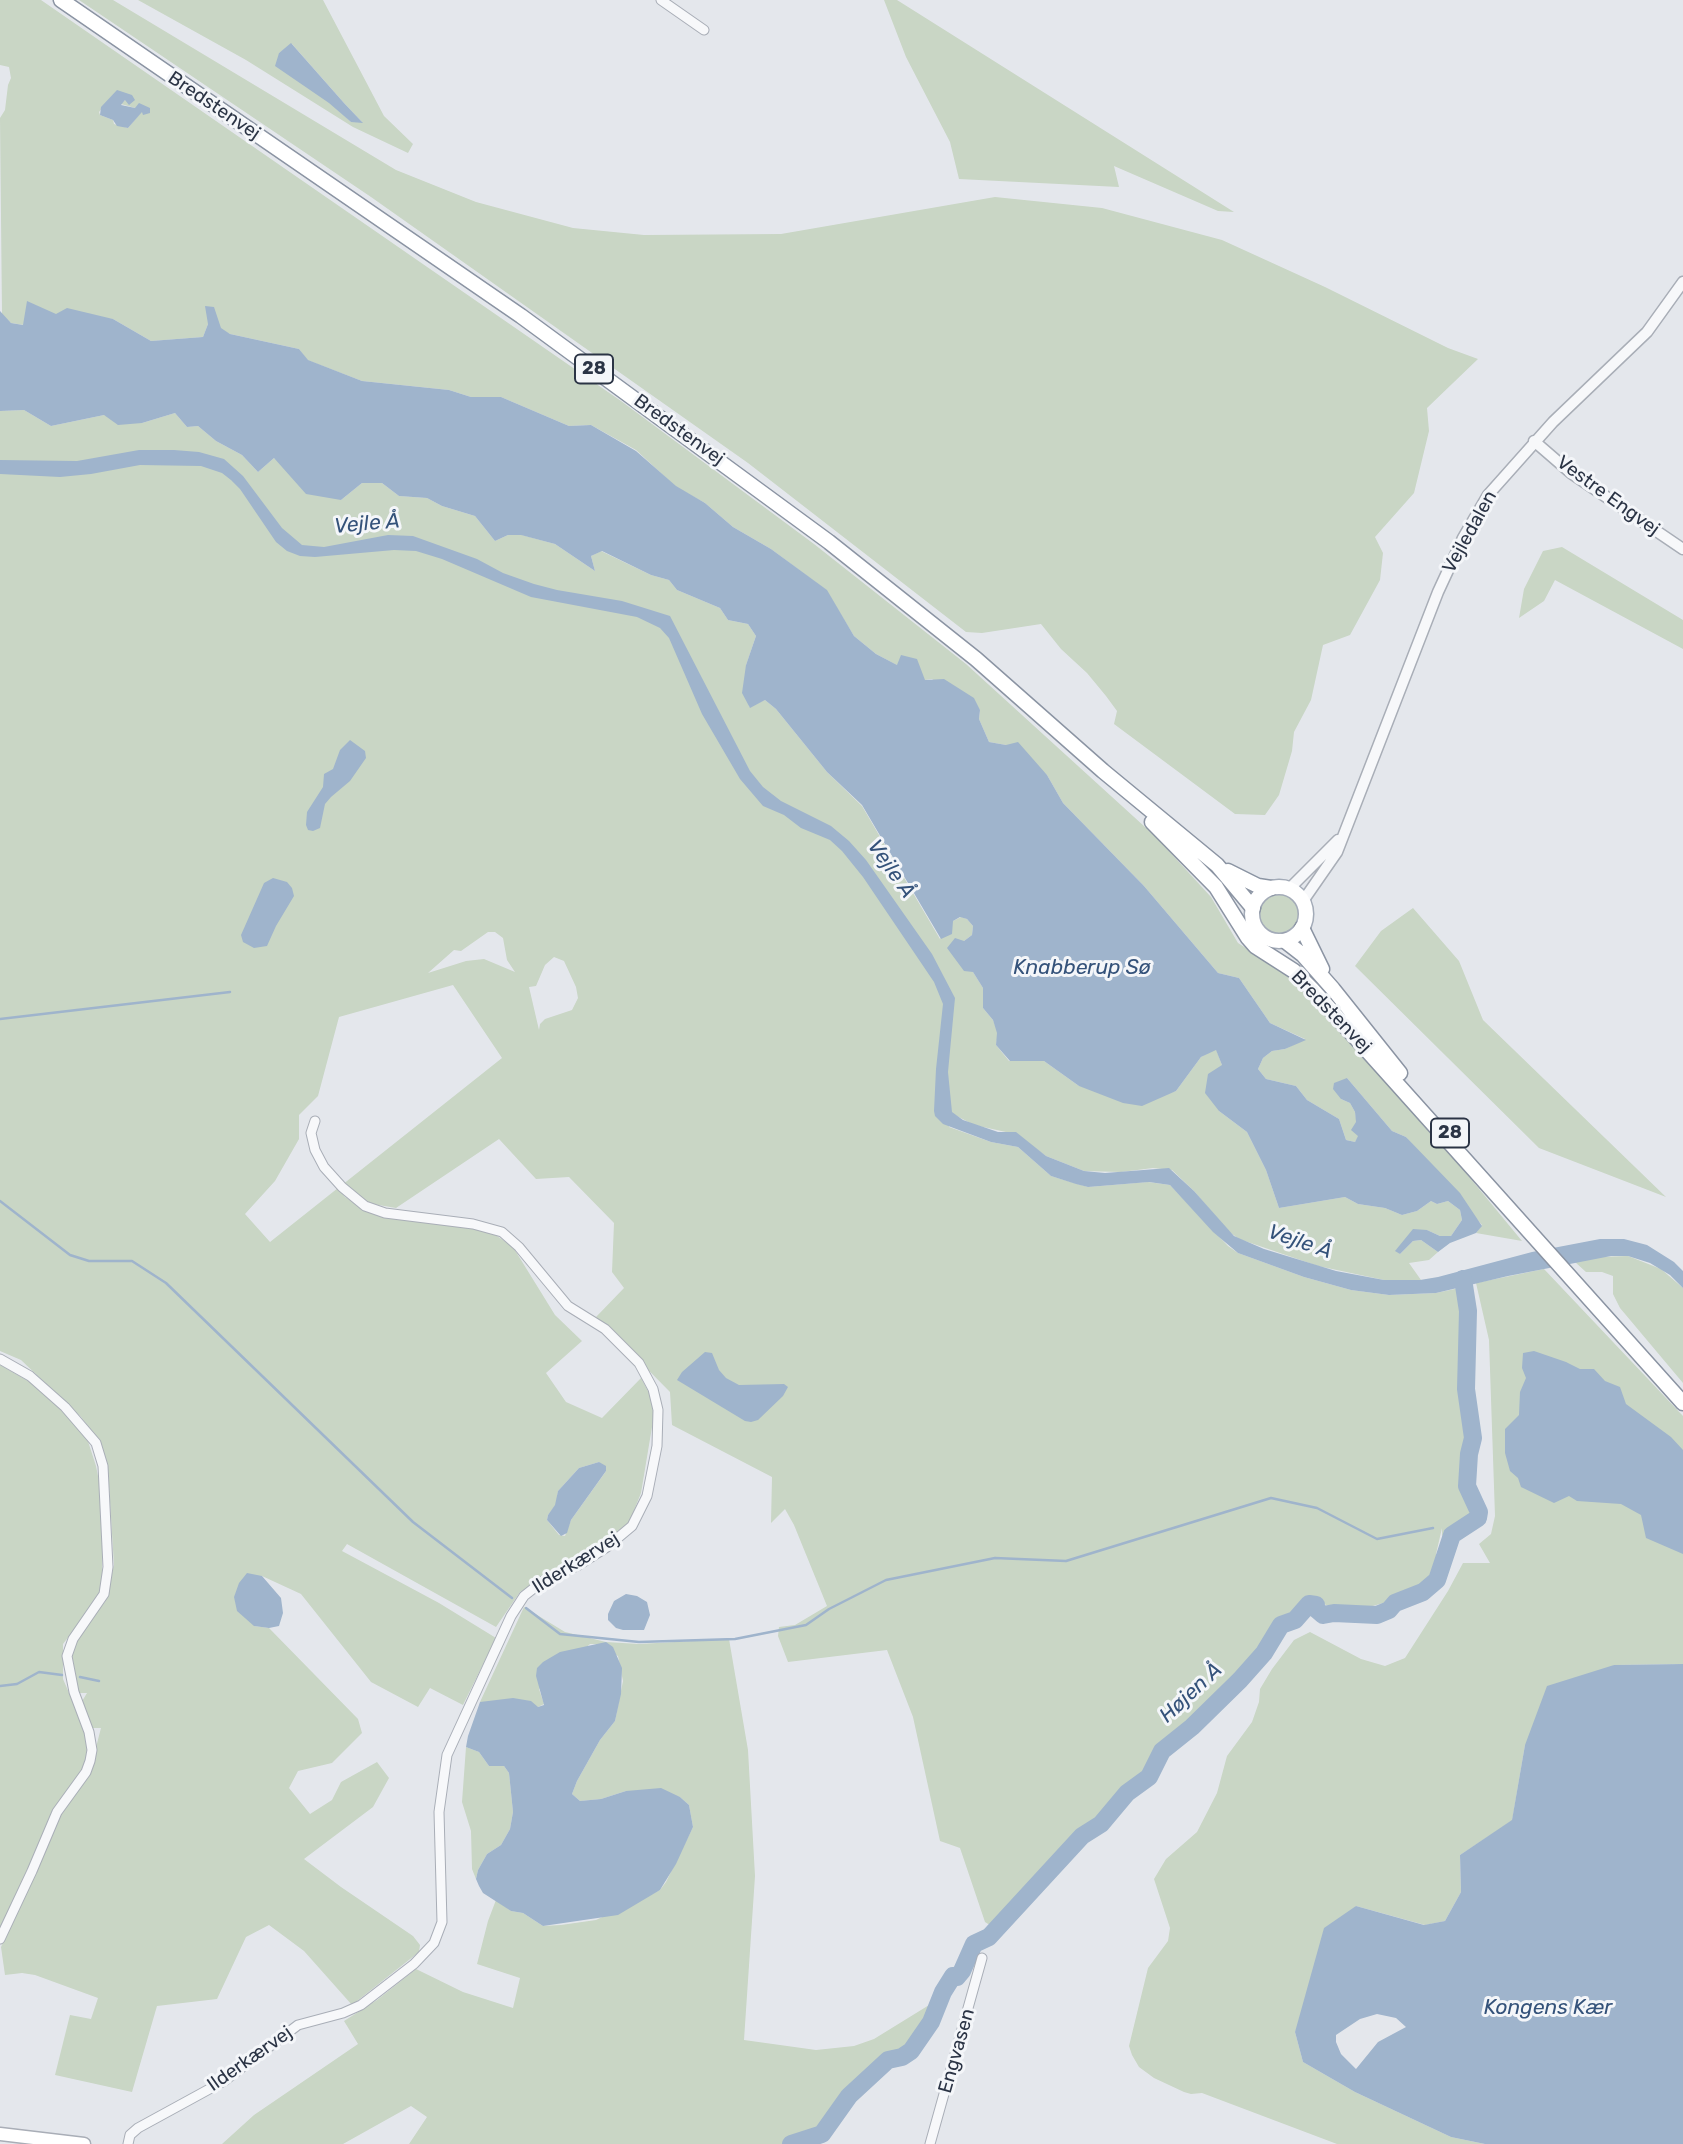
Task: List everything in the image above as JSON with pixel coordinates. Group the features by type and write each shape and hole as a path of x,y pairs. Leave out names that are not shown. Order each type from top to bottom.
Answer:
{"main road":[{"name":"Bredstenvej","path":"61,0 521,316 829,542 976,659 1103,771 1217,865 1253,908"},
{"name":"Bredstenvej","path":"1103,771 1216,887 1248,938 1307,983 1683,1403"},
{"name":"Bredstenvej","path":"1217,865 1258,886 1271,888"},
{"name":"28","path":"1271,888 1289,889"},
{"path":"1253,908 1257,897 1271,888"},
{"path":"1289,889 1303,901"},
{"name":"28","path":"1302,928 1306,917 1303,901"},
{"name":"28","path":"1253,908 1252,920 1262,935 1272,940 1284,941"},
{"name":"Bredstenvej","path":"1302,928 1333,989"},
{"path":"1284,941 1298,934 1302,928"},
{"name":"Bredstenvej","path":"1284,941 1303,955 1333,989 1527,1228"},
{"path":"0,2134 84,2144"}],"street":[{"path":"661,0 704,30"},
{"name":"Vejledalen","path":"1303,901 1337,852 1438,592 1463,538 1488,495 1534,441 1647,332 1683,282"},
{"name":"Vestre Engvej","path":"1534,441 1582,480 1683,549"},
{"name":"Vejledalen","path":"1289,889 1342,835"},
{"name":"Ilderkærvej","path":"128,2144 130,2135 138,2128 224,2081 298,2025 343,2013 361,2005 414,1964 434,1943 442,1922 439,1812 447,1755 511,1616 524,1596 543,1581 577,1566 607,1547 632,1526 648,1496 657,1446 658,1410 653,1389 639,1363 605,1329 568,1306 519,1247 502,1232 473,1224 385,1213 365,1206 324,1167 315,1150 311,1133 315,1121"},
{"path":"0,1359 30,1376 48,1391 82,1424 96,1443 103,1466 108,1567 104,1594 73,1639 67,1656 74,1692 89,1732 92,1750 90,1760 86,1772 57,1812 33,1871 0,1939"},
{"name":"Engvasen","path":"930,2144 982,1958"}],"green space":[{"path":"0,0 41,0 621,401 814,544 966,664 1156,837 1211,897 1238,943 1291,976 1409,1104 1522,1241 1476,1233 1482,1225 1406,1137 1392,1131 1347,1078 1341,1099 1350,1103 1355,1112 1359,1136 1355,1142 1346,1140 1339,1119 1307,1100 1296,1086 1266,1079 1258,1069 1263,1058 1272,1051 1285,1049 1305,1039 1270,1023 1239,978 1218,973 1144,886 1063,803 1047,775 1006,745 989,742 979,719 980,710 932,679 925,680 876,654 854,636 826,590 771,549 733,527 705,503 676,487 636,450 591,425 569,426 501,397 471,397 449,390 362,381 307,360 299,349 230,334 208,324 203,337 151,341 113,319 56,315 28,302 24,325 11,323 2,315 0,118 5,110 11,78 9,67 0,65","holes":["113,95 125,100 121,104 150,113 142,111 128,128 114,124 113,120 100,115 99,112"]},
{"path":"79,0 113,0 396,170 476,202 573,228 644,235 781,234 995,197 1102,208 1222,240 1448,348 1478,359 1427,408 1429,431 1414,493 1375,537 1383,553 1380,580 1350,635 1323,645 1311,700 1294,732 1292,751 1279,795 1265,815 1235,814 1114,724 1117,711 1087,673 1061,649 1041,624 982,633 966,632 748,463 371,197"},
{"path":"138,0 323,0 384,116 413,144 408,153 353,127 246,60","holes":["292,44 362,122 351,122 279,53"]},
{"path":"884,0 897,0 1234,212 1218,211 1114,166 1119,187 959,179 950,142 906,57"},
{"path":"24,410 51,426 104,415 142,423 175,413 187,427 198,426 216,441 242,455 258,472 274,458 341,500 362,483 382,483 399,496 427,498 442,506 475,516 495,541 508,535 522,535 555,544 595,571 591,556 601,551 651,575 669,580 677,590 720,608 728,620 748,624 756,636 746,665 749,707 765,700 776,709 827,772 862,806 940,939 953,921 961,917 973,926 972,935 964,941 973,972 983,988 983,1008 993,1020 998,1033 996,1045 1009,1061 1044,1061 1079,1086 1170,1093 1176,1091 1201,1057 1216,1049 1222,1065 1219,1111 1247,1132 1266,1170 1279,1208 1345,1197 1358,1204 1385,1208 1402,1215 1417,1211 1431,1201 1437,1204 1448,1201 1460,1210 1462,1220 1451,1236 1440,1236 1427,1230 1396,1250 1400,1254 1413,1241 1421,1240 1438,1252 1429,1260 1409,1263 1421,1280 1384,1280 1318,1266 1239,1239 1228,1231 1172,1170 1153,1168 1121,1172 1084,1171 1046,1156 1006,1132 974,1125 953,1114 949,1127 991,1142 1018,1147 1051,1176 1088,1187 1148,1182 1170,1185 1228,1246 1238,1253 1304,1277 1351,1290 1389,1295 1436,1293 1464,1287 1463,1386 1467,1437 1461,1480 1473,1510 1442,1536 1442,1528 1436,1554 1440,1567 1428,1582 1420,1588 1404,1591 1387,1602 1369,1607 1326,1605 1319,1600 1306,1602 1295,1620 1281,1625 1264,1653 1240,1680 1192,1727 1162,1751 1149,1777 1127,1793 1101,1824 1082,1836 996,1929 985,1922 960,1848 940,1841 913,1717 887,1650 788,1662 778,1636 779,1627 795,1625 827,1606 785,1509 771,1523 772,1477 672,1425 670,1392 596,1317 624,1288 612,1272 614,1223 569,1177 536,1179 499,1139 396,1208 367,1203 342,1185 502,1058 453,985 339,1017 318,1096 299,1115 299,1139 275,1181 245,1214 270,1242 338,1188 345,1197 368,1211 484,1231 513,1247 555,1315 582,1341 546,1373 566,1402 602,1418 641,1378 649,1393 654,1415 641,1493 629,1523 583,1556 520,1592 496,1627 347,1544 342,1551 439,1603 496,1638 463,1705 430,1688 418,1707 371,1682 301,1594 262,1576 254,1626 269,1628 358,1719 362,1733 332,1763 298,1771 289,1788 310,1814 332,1800 341,1782 377,1762 389,1778 373,1807 304,1859 413,1936 420,1945 419,1952 352,2005 304,1951 269,1925 246,1937 217,1999 157,2006 132,2092 55,2075 70,2015 91,2019 98,1998 35,1975 5,1975 1,1947 62,1811 83,1779 88,1778 101,1728 92,1728 81,1703 87,1693 79,1693 72,1655 77,1638 105,1602 114,1565 108,1469 97,1438 81,1417 21,1360 0,1351 0,411","holes":["488,932 495,932 503,938 507,960 515,972 484,959 466,961 428,973 454,950 461,951","554,957 564,961 578,998 572,1010 545,1019 539,1030 529,987 536,986 545,965","599,1462 606,1471 571,1520 565,1536 559,1535 547,1520 548,1515 556,1505 558,1491 579,1468"]},
{"path":"1562,547 1683,620 1683,649 1555,580 1544,601 1519,618 1524,589 1543,551"},
{"path":"1279,893 1294,899 1300,914 1294,929 1279,935 1264,929 1258,914 1264,899"},
{"path":"1413,908 1459,961 1483,1020 1666,1197 1539,1148 1355,966 1381,931"},
{"path":"1628,1256 1661,1269 1683,1288 1683,1383 1620,1308 1613,1294 1613,1276 1602,1272 1586,1272 1575,1262 1598,1257"},
{"path":"1544,1269 1683,1416 1683,1664 1614,1665 1525,1745 1512,1821 1460,1855 1461,1892 1445,1921 1425,1925 1356,1906 1295,2032 1303,2062 1355,2092 1451,2137 1485,2144 1337,2144 1202,2093 1184,2092 1154,2078 1139,2067 1129,2046 1148,1968 1168,1941 1170,1928 1154,1879 1166,1859 1197,1832 1217,1793 1227,1756 1252,1722 1260,1689 1294,1640 1310,1632 1361,1659 1385,1666 1405,1658 1463,1563 1490,1563 1479,1544 1491,1534 1495,1516 1489,1340 1476,1283"},
{"path":"0,1365 35,1385 85,1432 102,1496 102,1587 91,1608 63,1644 63,1679 88,1742 85,1765 0,1934"},
{"path":"524,1607 565,1632 606,1642 639,1644 729,1639 748,1750 755,1876 744,2040 816,2050 854,2046 874,2039 934,2002 931,2029 920,2047 871,2079 843,2109 824,2135 801,2144 409,2144 427,2117 411,2106 343,2144 222,2144 254,2115 358,2044 344,2021 377,2000 416,1969 463,1992 513,2008 520,1978 477,1964 496,1900 511,1911 523,1913 543,1926 561,1925 596,1920 660,1890 666,1882 693,1827 689,1805 680,1797 626,1791 601,1799 580,1801 572,1794 600,1740 615,1721 623,1681 618,1656 590,1644 539,1689 544,1704 538,1707 480,1702"},
{"path":"466,1747 479,1752 489,1766 504,1766 509,1773 513,1812 510,1829 501,1845 487,1854 476,1879 472,1869 471,1831 462,1802"}],"water":[{"path":"291,43 363,123 351,122 329,103 275,66 279,53"},
{"path":"117,90 132,95 135,100 129,105 125,100 121,105 135,108 139,103 150,108 150,113 143,115 142,112 128,128 117,126 113,120 100,115 101,107"},
{"name":"Knabberup Sø","path":"27,301 56,314 67,308 113,319 151,341 203,337 208,324 205,306 214,307 221,328 230,334 299,349 308,360 362,381 449,390 471,397 501,397 569,426 591,425 636,451 676,486 705,503 733,527 771,549 827,590 854,636 876,654 897,665 901,655 917,659 925,680 944,679 974,698 989,742 1006,745 1018,742 1047,775 1063,803 1144,886 1218,973 1239,978 1270,1023 1306,1040 1272,1051 1263,1058 1258,1069 1266,1079 1296,1086 1307,1100 1339,1119 1346,1140 1355,1142 1358,1136 1351,1130 1356,1122 1355,1112 1350,1103 1341,1099 1333,1089 1334,1083 1347,1078 1392,1131 1406,1137 1460,1193 1482,1226 1476,1233 1450,1243 1438,1252 1421,1240 1413,1241 1400,1254 1395,1251 1413,1229 1451,1236 1462,1220 1460,1210 1448,1201 1437,1204 1431,1201 1417,1211 1402,1215 1385,1208 1358,1204 1345,1197 1279,1208 1266,1170 1247,1132 1219,1111 1205,1093 1208,1074 1222,1065 1216,1050 1201,1057 1176,1091 1142,1106 1123,1103 1079,1086 1044,1061 1010,1061 996,1045 997,1033 993,1020 983,1008 983,988 973,972 964,971 947,948 955,938 964,941 972,935 973,926 967,919 960,917 953,921 952,934 941,939 862,805 827,772 776,709 765,700 750,708 742,693 746,665 756,636 748,624 728,620 720,608 677,590 669,580 651,575 602,551 591,556 595,571 555,544 521,535 508,535 495,541 475,516 442,506 427,498 399,496 382,483 362,483 341,500 306,494 274,458 258,472 242,455 216,441 198,426 187,427 175,413 142,423 118,425 104,415 51,426 24,410 0,411 0,311 11,323 23,325"},
{"path":"139,450 199,452 224,459 243,476 282,528 302,545 324,547 388,535 413,536 477,559 503,573 534,584 622,601 670,616 750,771 763,787 781,801 831,826 849,841 866,860 932,954 955,998 948,1072 952,1112 963,1120 998,1132 1016,1132 1046,1156 1084,1171 1105,1173 1169,1168 1194,1191 1234,1236 1264,1249 1336,1271 1384,1280 1420,1280 1532,1252 1600,1239 1624,1239 1647,1245 1674,1262 1683,1271 1683,1288 1670,1275 1650,1263 1628,1256 1611,1256 1436,1293 1389,1295 1351,1290 1304,1277 1238,1253 1213,1232 1170,1185 1149,1182 1088,1187 1076,1184 1051,1176 1018,1147 991,1142 943,1124 934,1111 943,1004 934,982 863,877 842,851 830,840 801,828 784,815 763,806 740,779 702,714 669,638 660,628 637,617 531,597 442,559 416,551 300,556 287,551 276,542 231,480 222,473 201,466 140,465 60,477 0,474 0,460 77,461"},
{"path":"350,740 365,751 366,758 350,781 325,804 320,828 308,830 307,812 323,787 324,774 333,769 340,750"},
{"path":"273,878 287,882 294,896 267,946 254,948 243,942 241,935 264,883"},
{"path":"1534,1351 1580,1369 1594,1369 1605,1381 1620,1387 1626,1404 1671,1437 1683,1450 1683,1554 1646,1538 1641,1515 1621,1504 1577,1501 1569,1496 1554,1503 1521,1487 1518,1478 1510,1471 1505,1453 1505,1429 1519,1415 1520,1392 1526,1378 1522,1368 1523,1353"},
{"path":"705,1352 712,1353 719,1370 726,1378 739,1385 784,1384 788,1387 783,1396 758,1420 745,1421 677,1380 682,1372"},
{"path":"599,1462 606,1466 606,1471 571,1520 567,1533 561,1536 547,1520 555,1505 558,1491 579,1468"},
{"path":"247,1573 262,1576 281,1598 283,1613 279,1626 254,1626 237,1611 234,1597 239,1583"},
{"path":"626,1594 647,1602 650,1615 644,1630 623,1630 616,1628 608,1620 614,1601"},
{"path":"606,1642 613,1647 622,1668 621,1694 615,1721 600,1740 572,1794 580,1801 601,1799 626,1791 661,1788 680,1797 689,1805 693,1827 676,1864 660,1890 618,1915 543,1926 523,1913 511,1911 483,1893 476,1879 487,1854 501,1845 510,1829 513,1812 509,1773 504,1766 489,1766 479,1752 466,1747 468,1736 480,1702 513,1698 531,1701 538,1707 544,1705 536,1676 537,1668 560,1652"},
{"name":"Kongens Kær","path":"1683,1664 1683,2144 1485,2144 1451,2137 1355,2092 1303,2062 1295,2032 1324,1928 1356,1906 1424,1925 1445,1921 1461,1892 1460,1855 1512,1820 1525,1745 1547,1686 1614,1665","holes":["1377,2014 1396,2018 1406,2027 1378,2042 1356,2069 1341,2054 1336,2035 1360,2019"]}],"waterway":[{"path":"0,1019 230,992"},
{"path":"0,1201 70,1255 89,1261 132,1261 166,1283 413,1522 512,1598"},
{"name":"Højen Å","path":"791,2144 822,2134 849,2096 888,2060 902,2057 911,2051 931,2022 943,1992 953,1976 957,1977 962,1971 974,1944 989,1937 1082,1836 1101,1824 1127,1793 1149,1777 1162,1751 1192,1727 1240,1680 1264,1653 1281,1625 1295,1620 1309,1604 1316,1605 1316,1609 1323,1615 1377,1615 1389,1610 1395,1603 1423,1592 1437,1580 1452,1535 1478,1518 1479,1512 1467,1486 1473,1438 1466,1389 1468,1311 1463,1279"},
{"path":"526,1608 560,1634 639,1642 735,1639 806,1625 829,1609 886,1580 995,1558 1066,1561 1271,1498 1317,1508 1377,1539 1433,1528"},
{"path":"0,1686 17,1684 39,1672 62,1675"},
{"path":"80,1677 99,1681"}],"water label":[{"name":"Vejle Å","path":"367,524"},
{"name":"Vejle Å","path":"891,869"},
{"name":"Vejle Å","path":"1300,1242"}]}
